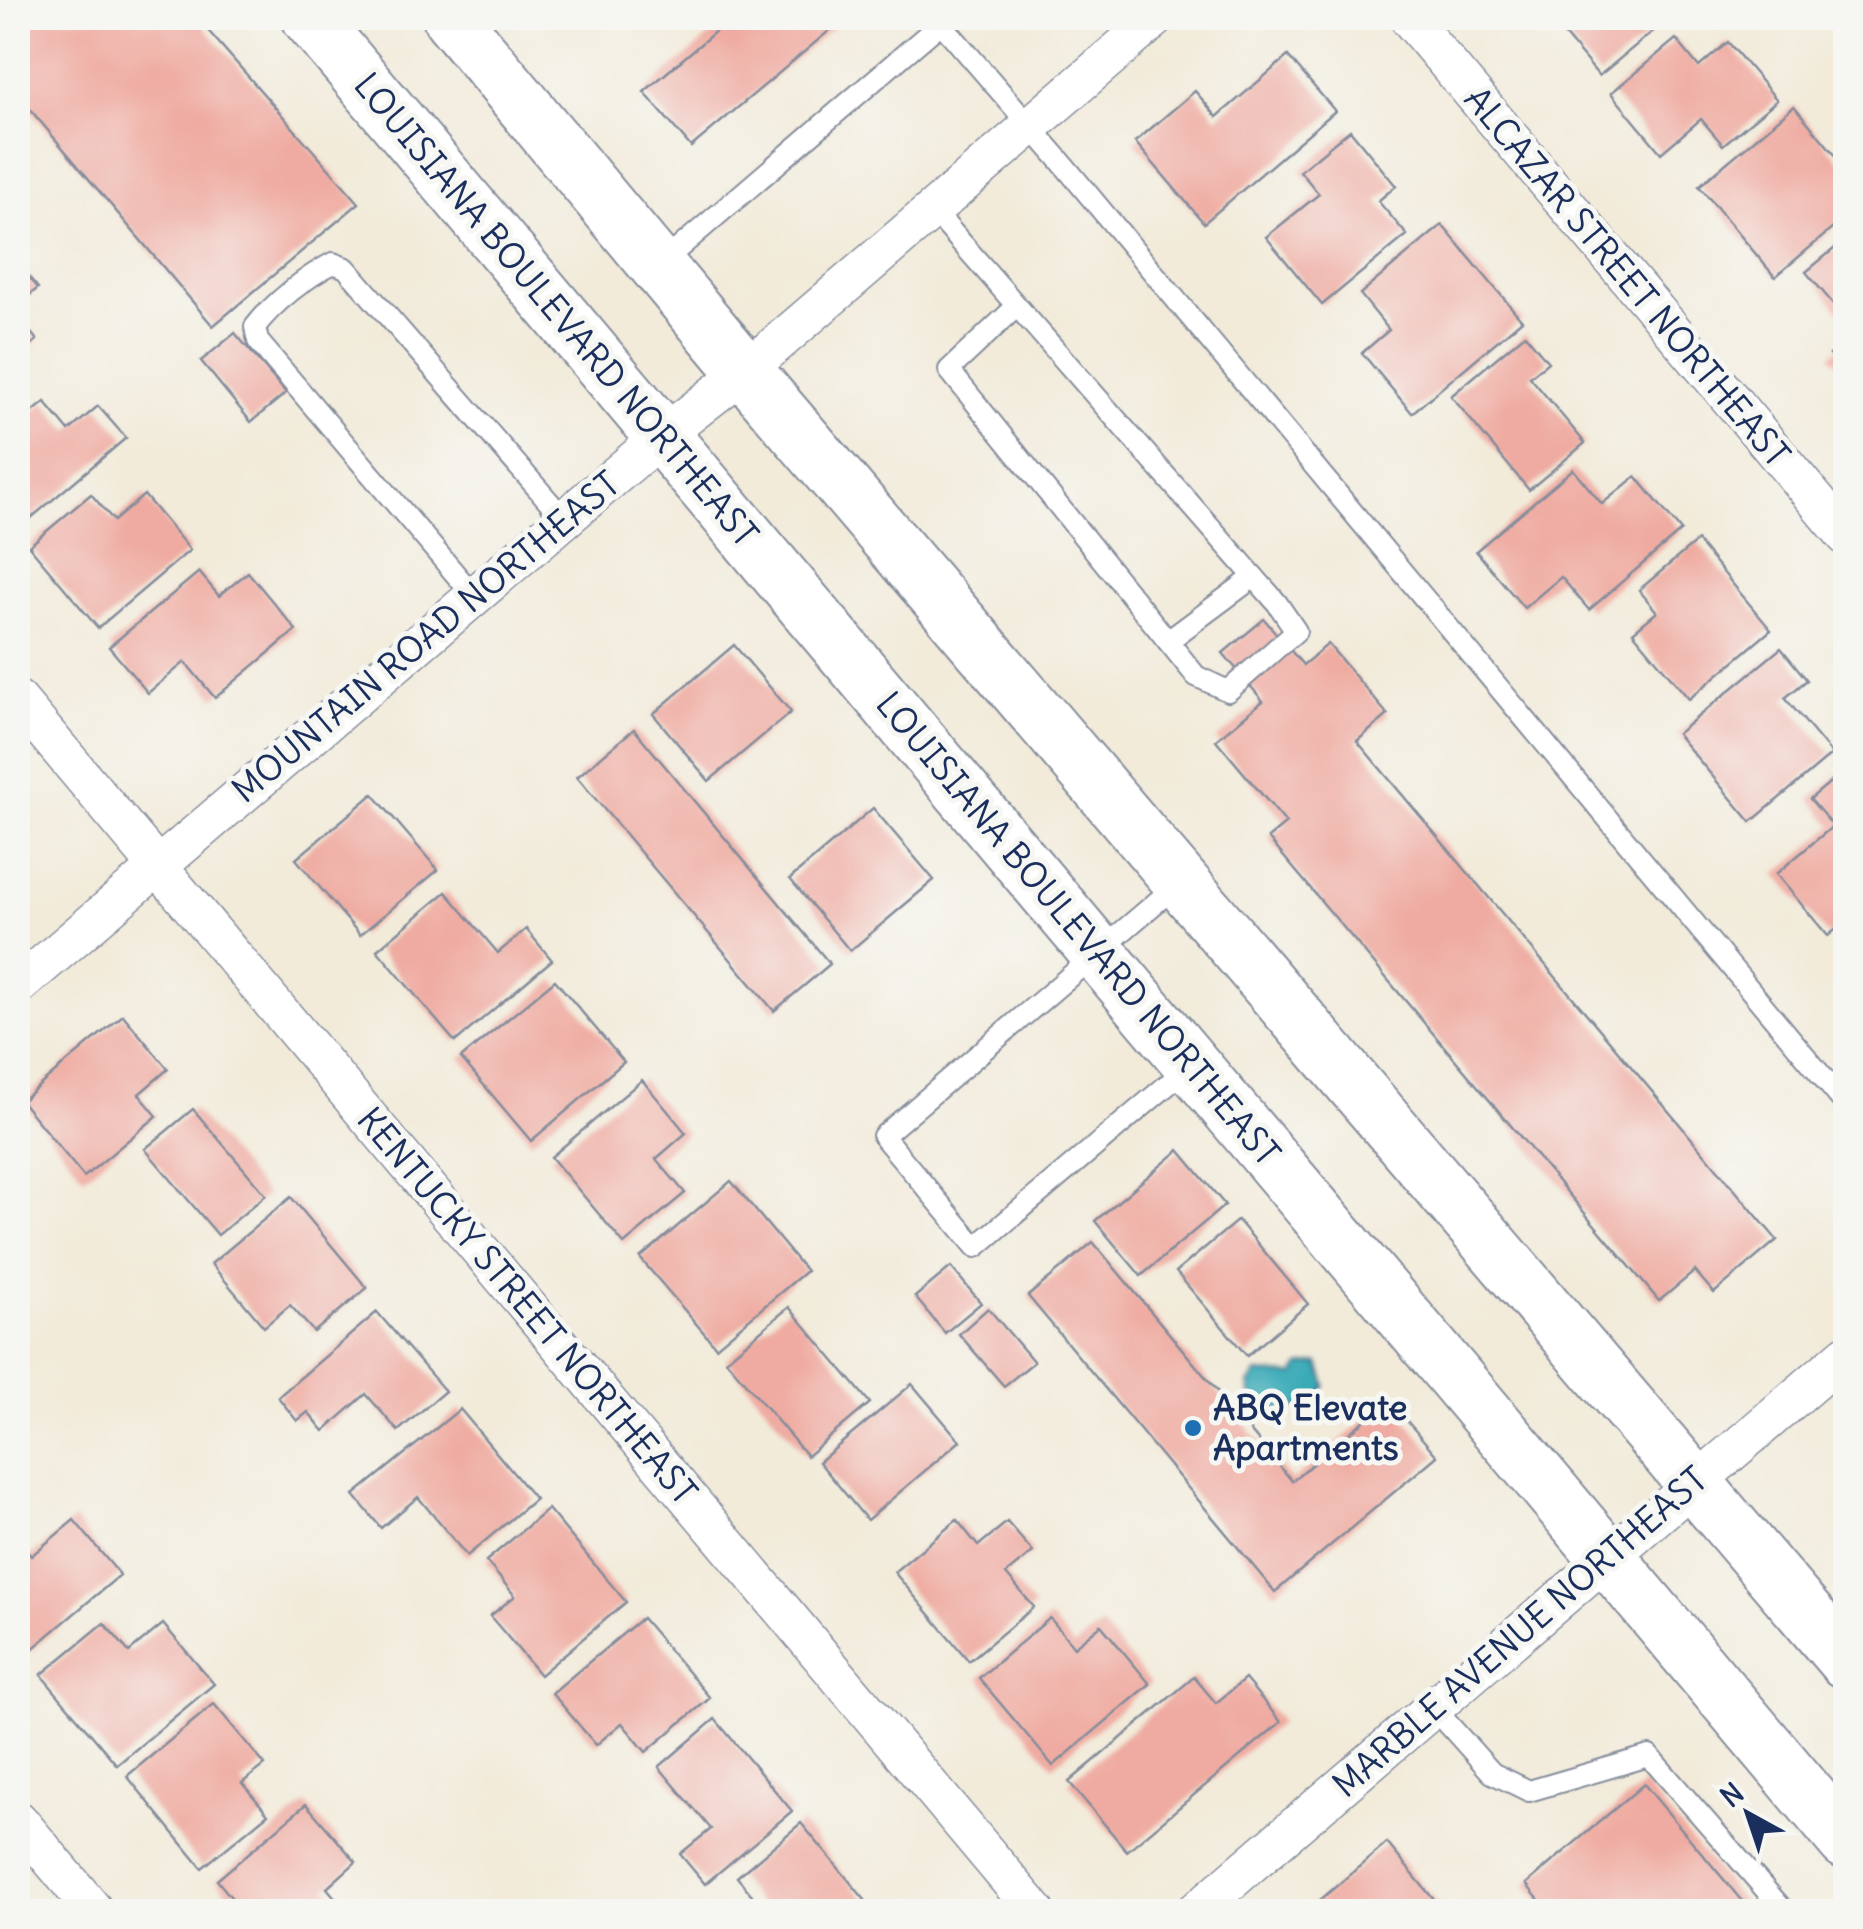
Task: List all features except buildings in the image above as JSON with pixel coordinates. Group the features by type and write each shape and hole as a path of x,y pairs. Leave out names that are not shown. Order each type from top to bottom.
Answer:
{"main road":[{"name":"LOUISIANA BOULEVARD NORTHEAST","path":"310,18 1846,1841"},
{"path":"451,18 744,371 1846,1661"}],"street":[{"name":"MOUNTAIN ROAD NORTHEAST","path":"18,986 1156,18"},
{"name":"ALCAZAR STREET NORTHEAST","path":"1410,18 1846,536"},
{"name":"KENTUCKY STREET NORTHEAST","path":"18,700 1036,1912"},
{"name":"MARBLE AVENUE NORTHEAST","path":"1195,1912 1846,1354"},
{"path":"18,1820 94,1912"}],"lane":[{"path":"658,266 938,20 1030,125 1846,1105"},
{"path":"932,210 1017,306 1254,577 1277,602 1296,631 1228,691 1196,676 949,370 1017,306"},
{"path":"474,596 258,341 255,327 263,317 320,270 333,263 346,268 565,520"},
{"path":"1168,641 1254,577"},
{"path":"1180,882 883,1136 976,1247 1192,1064"},
{"path":"1433,1707 1492,1773 1528,1791 1649,1756 1785,1912"}],"water":[{"path":"1319,1363 1326,1385 1303,1406 1272,1408 1252,1399 1249,1384 1257,1373 1294,1375 1300,1366"}],"place":[{"name":"ABQ Elevate Apartments","path":"1193,1428"}]}
